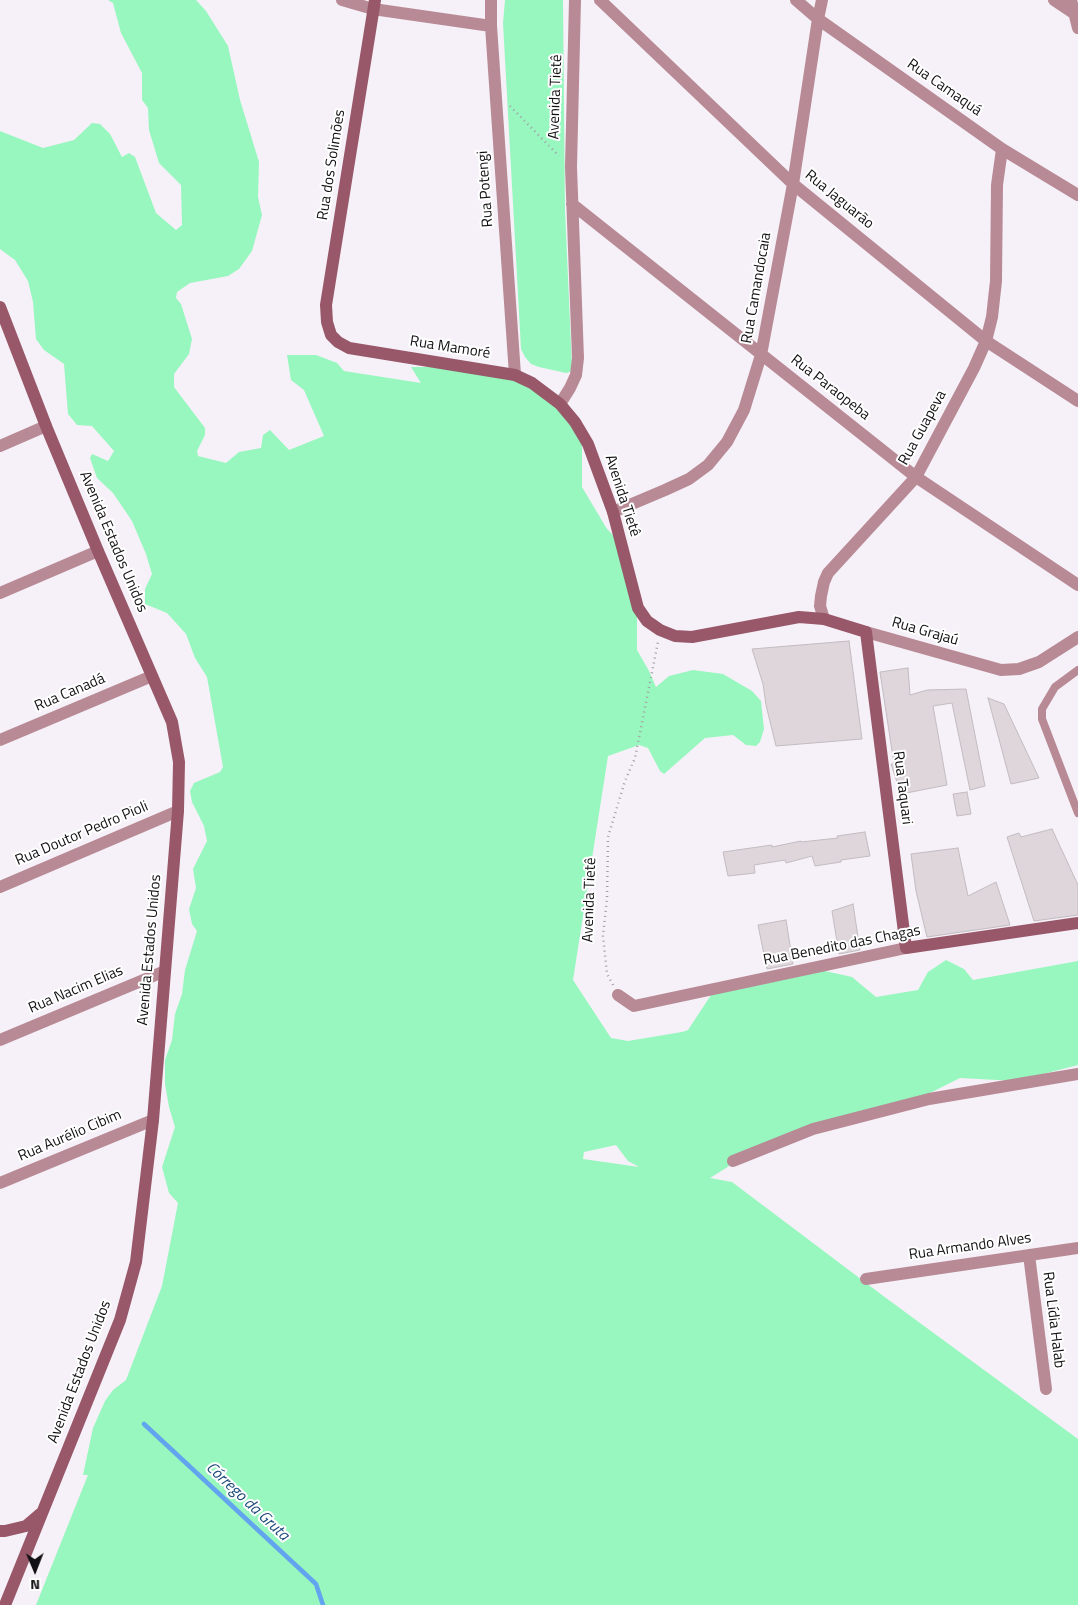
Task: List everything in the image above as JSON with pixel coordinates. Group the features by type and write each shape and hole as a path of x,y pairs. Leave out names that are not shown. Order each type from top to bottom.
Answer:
{"street":[{"path":"342,0 374,4 491,26"},
{"name":"Rua Potengi","path":"491,0 491,26 515,375"},
{"name":"Avenida Tietê","path":"575,0 571,167 578,358 576,375 560,404 575,422 588,444 613,512 638,608 647,621 660,630"},
{"name":"Rua Jaguarão","path":"600,0 793,184 986,341 1078,402"},
{"name":"Rua Camaquá","path":"796,0 818,19 1002,149 1078,195"},
{"name":"Rua Camandocaia","path":"613,512 689,479 708,465 727,442 744,410 761,355 793,184 822,0"},
{"path":"1054,0 1075,14"},
{"path":"1072,0 1078,28"},
{"name":"Rua dos Solimões","path":"331,335 327,322 326,305 374,4"},
{"name":"Rua Guapeva","path":"824,619 820,606 824,582 828,573 916,477 974,368 986,341 992,317 996,281 997,185 1002,149"},
{"name":"Rua Paraopeba","path":"572,204 916,477 1078,585"},
{"name":"Avenida Estados Unidos","path":"0,307 46,426 172,722 179,762 178,811 153,1120 136,1262 120,1320 5,1605"},
{"name":"Rua Mamoré","path":"331,335 338,342 349,348 515,375 532,383 560,404"},
{"path":"0,446 46,426"},
{"path":"0,593 98,551"},
{"path":"660,630 674,636 692,637 791,618 824,619"},
{"name":"Rua Grajaú","path":"824,619 1001,670 1019,668 1039,662 1078,637"},
{"name":"Rua Taquari","path":"866,632 906,948"},
{"name":"Rua Canadá","path":"0,740 152,676"},
{"name":"Rua Doutor Pedro Pioli","path":"0,887 178,811"},
{"name":"Rua Benedito das Chagas","path":"618,995 634,1006 906,948 1078,923"},
{"name":"Rua Nacim Elias","path":"0,1040 165,971"},
{"path":"733,1161 813,1129 929,1099 1078,1074"},
{"name":"Rua Aurélio Cibim","path":"0,1183 153,1120"},
{"name":"Rua Armando Alves","path":"866,1279 1078,1248"},
{"name":"Rua Lídia Halab","path":"1029,1255 1046,1389"},
{"path":"0,1530 5,1531 26,1526 42,1513"}],"lane":[{"path":"1078,670 1054,687 1042,709 1042,719 1078,813"}],"path":[{"path":"496,92 571,167"},
{"name":"Avenida Tietê","path":"618,995 607,974 603,936 607,898 608,837 625,781 635,758 660,630"}],"green space":[{"path":"108,0 196,0 206,11 228,46 240,100 259,162 258,197 262,215 252,251 239,269 228,276 190,283 177,292 176,298 181,304 192,339 189,354 174,374 174,387 205,428 205,435 197,451 198,456 226,463 239,452 261,448 263,435 270,430 289,450 324,436 304,390 291,380 287,355 316,355 337,363 344,371 421,383 411,367 461,367 507,375 549,400 582,438 582,487 607,529 624,546 637,596 637,650 656,687 669,676 693,670 723,674 752,691 761,701 764,729 760,742 756,746 746,745 733,735 705,738 664,774 660,771 648,748 639,745 608,756 573,980 611,1038 628,1041 688,1030 711,995 816,969 852,977 876,997 918,990 928,972 946,960 964,969 973,980 1078,961 1078,1065 1016,1081 960,1078 926,1095 742,1158 710,1178 732,1182 1078,1439 1078,1605 36,1605 88,1475 83,1475 93,1428 105,1401 113,1390 126,1380 162,1286 178,1203 169,1193 162,1167 175,1127 165,1084 165,1060 172,1040 175,1014 182,994 185,970 197,931 192,924 189,909 196,888 193,869 207,841 204,826 192,802 190,791 194,783 220,772 223,767 207,677 195,658 186,634 167,613 145,604 145,589 152,574 146,554 132,521 113,493 97,478 90,458 92,454 108,461 114,451 92,426 77,425 68,414 64,364 44,350 36,339 33,302 28,281 15,260 0,249 0,131 43,148 74,140 92,123 100,124 110,134 122,157 129,153 135,157 156,213 176,230 182,225 181,185 159,163 149,130 148,108 142,100 142,73 121,33 113,3","holes":["616,1145 628,1161 639,1167 583,1159 584,1152"]},
{"path":"505,0 563,0 565,210 572,368 570,372 566,373 531,364 521,349 503,23"}],"building":[{"path":"849,641 862,739 776,746 763,684 752,649"},
{"path":"908,668 910,695 927,690 966,689 985,786 970,790 952,703 933,706 947,785 901,794 891,764 894,764 880,672"},
{"path":"988,698 1004,704 1039,778 1011,784"},
{"path":"967,792 971,814 957,816 953,794"},
{"path":"1052,829 1078,885 1078,915 1034,921 1007,837 1019,833 1021,837"},
{"path":"865,832 870,856 815,866 812,856 786,863 785,860 754,865 755,873 728,876 723,852 838,838 837,836"},
{"path":"958,848 968,896 996,882 1010,925 927,937 916,891 911,854"},
{"path":"853,904 860,950 839,954 832,911"},
{"path":"786,920 793,964 767,969 758,925"}],"waterway":[{"name":"Córrego da Gruta","path":"144,1424 316,1584 323,1605"}]}
